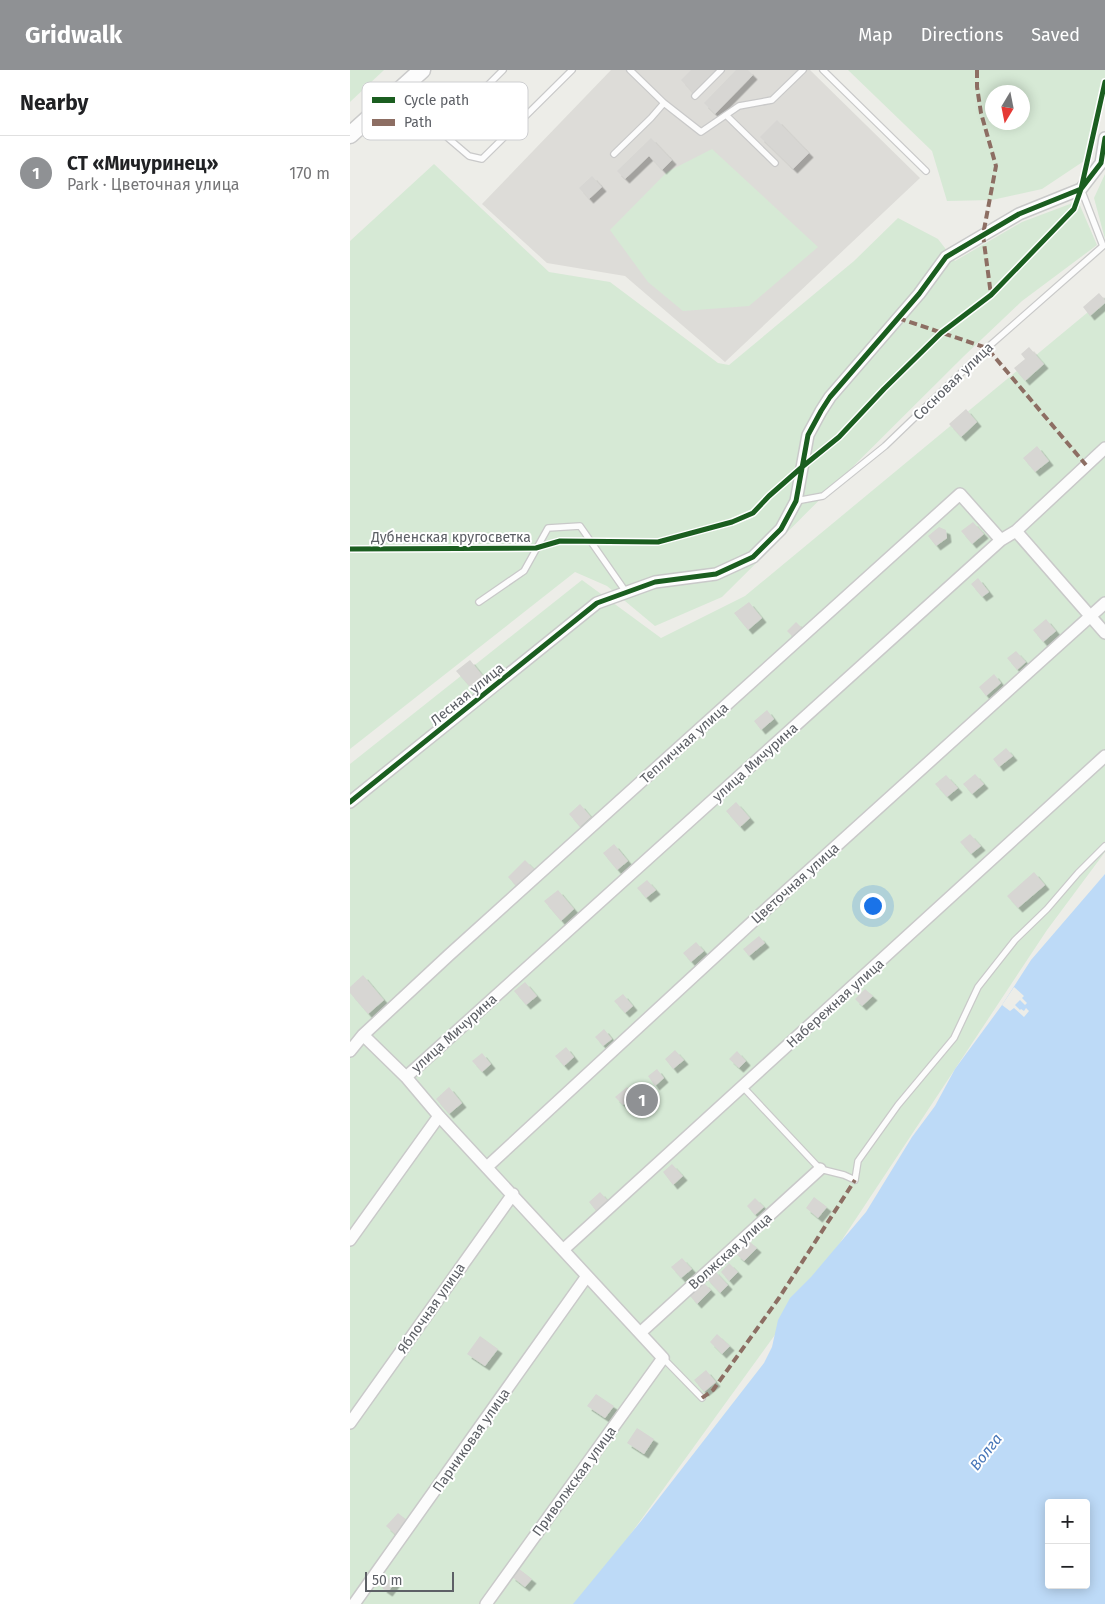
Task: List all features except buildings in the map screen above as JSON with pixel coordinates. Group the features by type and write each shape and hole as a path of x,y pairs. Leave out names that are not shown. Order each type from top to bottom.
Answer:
{"street":[{"path":"409,82 422,70"},
{"path":"350,135 362,124"},
{"path":"1080,189 1101,162 1105,138"},
{"name":"Лесная улица","path":"350,802 597,603 655,582 716,574 753,557 781,529 796,501 808,435 830,397 919,294 946,257 1019,214 1080,189"},
{"name":"улица Мичурина","path":"406,1077 1105,448"},
{"name":"Тепличная улица","path":"363,1035 464,941 960,494 1001,540"},
{"path":"1016,530 1105,633"},
{"name":"Цветочная улица","path":"488,1166 762,913 1105,603"},
{"name":"Набережная улица","path":"564,1249 1105,756"},
{"path":"350,1051 363,1035 406,1077 439,1116 488,1166 663,1358"},
{"path":"350,1240 439,1116"},
{"name":"Волжская улица","path":"640,1333 820,1169"},
{"name":"Яблочная улица","path":"350,1423 513,1194"},
{"name":"Парниковая улица","path":"354,1604 587,1276"},
{"name":"Приволжская улица","path":"486,1604 663,1358"}],"lane":[{"path":"491,82 503,70"},
{"path":"528,114 572,70"},
{"path":"630,70 664,103 700,132 739,106 772,100 803,70"},
{"path":"695,96 720,70"},
{"path":"823,70 926,171"},
{"path":"614,154 664,103"},
{"path":"726,115 774,163"},
{"path":"450,140 469,156 482,159 501,140"},
{"name":"Сосновая улица","path":"796,501 823,496 885,446 987,348 1103,246 1080,189"},
{"path":"479,602 524,571 548,528 580,526 626,592"},
{"path":"743,1087 820,1169 855,1180 858,1161 898,1105 954,1038 978,986 1015,940 1047,909 1078,873 1105,846"},
{"path":"663,1358 702,1398"}],"shaded area":[{"path":"611,70 810,70 920,178 725,362 625,276 547,263 482,204"}],"green space":[{"path":"350,70 384,70 371,82 362,82 362,91 350,102"},
{"path":"848,70 1105,70 1105,82 1090,157 1042,189 992,200 947,201 932,151"},
{"path":"712,149 818,247 749,306 683,311 648,282 610,230 667,172"},
{"path":"434,164 549,272 610,282 718,363 729,365 854,261 898,218 938,239 955,261 1022,222 1078,201 1097,245 1022,301 964,356 722,597 655,626 607,586 575,572 350,749 350,241"},
{"path":"1105,174 1105,239 1094,198"},
{"path":"1105,298 1105,852 1047,930 822,1270 580,1604 350,1604 350,764 582,580 661,638 745,596"}],"water":[{"name":"Волга","path":"1105,874 1105,1604 573,1604 642,1520 764,1363 772,1347 778,1320 790,1298 811,1277 866,1212 912,1137 935,1106 955,1069 1002,1005 1031,960"}],"pier":[{"path":"1014,987 1024,996 1022,998 1027,1003 1025,1005 1020,1000 1015,1005 1020,1010 1024,1011 1026,1008 1029,1011 1024,1017 1014,1008 1010,1011 1002,1005"}],"marked path":[{"path":"977,70 977,87 981,113 996,166 983,235 991,295"},
{"path":"898,318 987,348 1086,465"},
{"path":"702,1398 713,1390 779,1298 855,1180"}],"cycle path":[{"name":"Дубненская кругосветка","path":"350,549 536,548 560,541 658,542 732,522 753,513 769,496 839,437 941,333 991,295 1074,209 1081,189 1105,82"},
{"path":"350,802 597,603 655,582 716,574 753,557 781,529 796,501 808,435 830,397 919,294 946,257 1019,214 1081,189 1101,163 1105,138"}],"place":[{"name":"СТ «Мичуринец»","path":"642,1100"}]}
